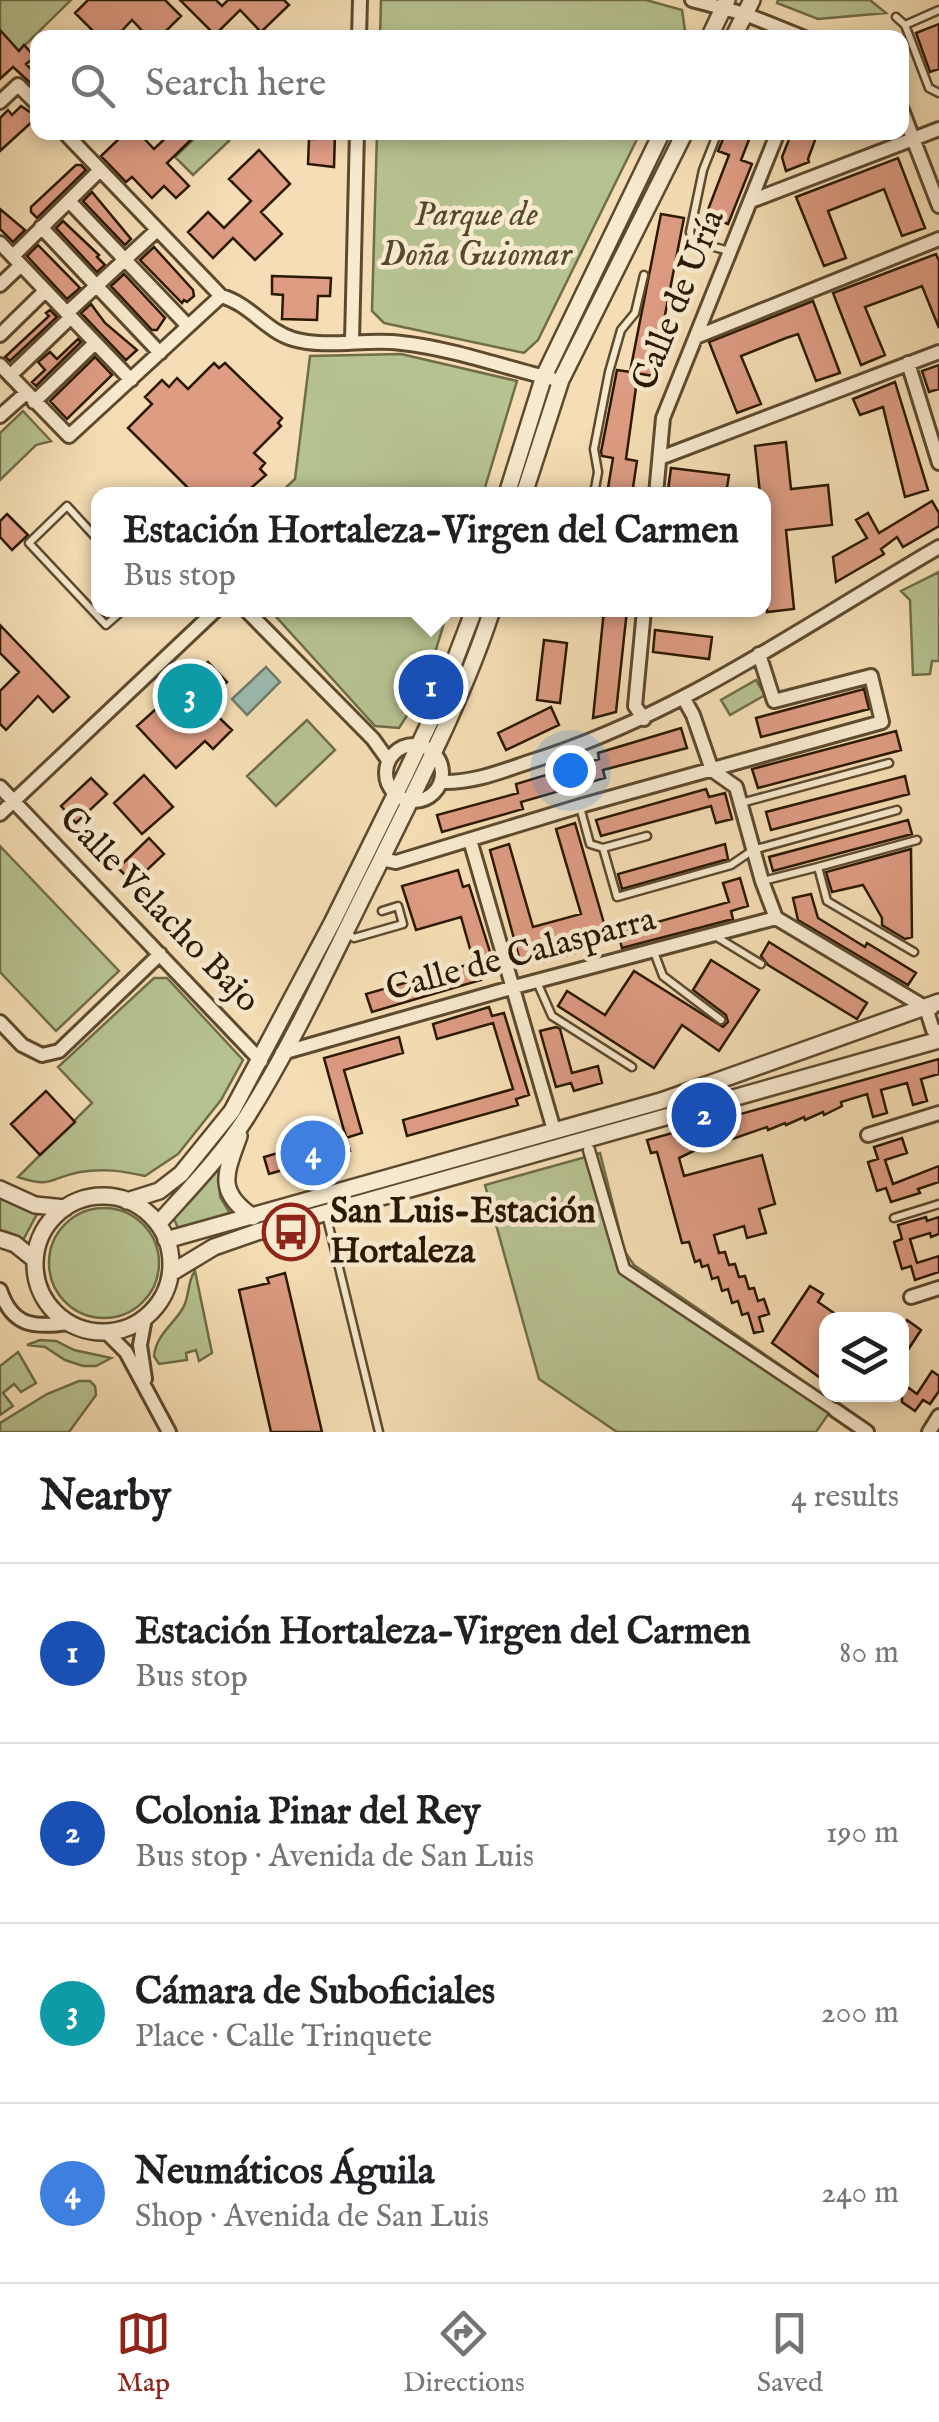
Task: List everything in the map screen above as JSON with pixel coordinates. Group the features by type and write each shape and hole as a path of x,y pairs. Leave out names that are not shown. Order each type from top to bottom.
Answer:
{"street":[{"path":"359,30 360,0"},
{"path":"692,0 748,7 790,30"},
{"path":"713,30 725,4"},
{"path":"737,30 748,7"},
{"path":"0,102 18,85 30,97"},
{"path":"751,201 939,128"},
{"path":"909,130 939,206"},
{"path":"72,140 220,296 242,302 289,338 402,342 561,380"},
{"path":"352,341 357,140"},
{"path":"509,487 544,376 658,140"},
{"path":"526,487 561,380 681,140"},
{"name":"Calle de Uría","path":"657,487 663,418 775,140"},
{"path":"0,285 41,227 100,170"},
{"path":"70,201 188,326"},
{"path":"41,227 160,353"},
{"path":"16,370 157,230"},
{"path":"696,337 939,239"},
{"path":"0,243 131,380"},
{"path":"0,335 45,291"},
{"path":"0,365 69,436 220,296"},
{"path":"0,416 30,398 95,343"},
{"path":"660,458 939,352"},
{"path":"908,363 939,464"},
{"path":"441,782 464,783 644,720 939,548"},
{"path":"0,814 209,617"},
{"path":"253,617 388,760"},
{"path":"426,748 437,707 471,617"},
{"path":"127,1201 146,1211 158,1224 166,1240 170,1273 160,1301 145,1318 106,1332 84,1330 68,1322 42,1295 35,1260 45,1228 65,1208 90,1198 127,1201 159,1191 181,1174 232,1111 402,797 489,617"},
{"path":"643,617 635,706 644,720"},
{"path":"381,859 396,862 882,722 871,676 774,701 759,654"},
{"path":"684,699 712,770 736,787 776,918 935,1007"},
{"path":"400,747 426,748 442,766 441,782 428,797 402,797 386,778 388,760 400,747"},
{"name":"Calle Velacho Bajo","path":"0,787 261,1061"},
{"path":"158,1224 246,1118 381,859 402,797"},
{"path":"470,840 554,1130"},
{"name":"Calle de Calasparra","path":"282,1053 776,918"},
{"path":"0,1022 22,1045 42,1055 59,1051 160,954"},
{"path":"935,1007 933,1030 939,1031"},
{"path":"166,1240 661,1101 935,1007"},
{"path":"170,1273 214,1247 326,1212 939,1040"},
{"path":"868,1135 939,1114"},
{"path":"246,1118 226,1173 226,1185 236,1206 253,1217"},
{"path":"589,1150 624,1270 867,1432"},
{"path":"0,1189 36,1206 65,1208"},
{"path":"0,1238 16,1244 35,1260"},
{"path":"911,1297 939,1288"},
{"path":"0,1290 7,1311 21,1320 36,1325 68,1322"},
{"path":"145,1318 140,1345 147,1386"},
{"path":"106,1332 126,1352 169,1432"},
{"path":"929,1432 939,1416"}],"lane":[{"path":"905,25 939,10"},
{"path":"896,17 907,30"},
{"path":"909,36 929,88 939,94"},
{"path":"715,140 690,232 692,241 730,251"},
{"path":"595,487 598,472 594,449 609,372 621,330 635,313 644,274"},
{"path":"91,533 67,506 29,543 91,609"},
{"path":"740,803 890,763"},
{"path":"580,806 590,844 602,848 646,836"},
{"path":"602,848 617,897 732,865 753,850 897,810"},
{"path":"762,881 917,840"},
{"path":"818,867 827,901 914,952"},
{"path":"344,932 354,938 403,924 398,906 382,911"},
{"path":"713,935 760,964"},
{"path":"654,951 663,976 721,1020"},
{"path":"537,982 552,1016 632,1067"},
{"path":"894,1218 939,1204"},
{"path":"326,1212 379,1432"}],"green space":[{"path":"0,0 71,0 40,30 30,30 30,40 19,51 0,35"},
{"path":"381,0 646,0 682,10 685,30 380,30"},
{"path":"870,0 886,13 818,19 777,3"},
{"path":"193,140 229,141 193,175 175,157"},
{"name":"Parque de Doña Guiomar","path":"377,140 637,140 538,340 524,353 384,323 372,311"},
{"name":"Parque de Doña Guiomar","path":"401,354 517,381 485,487 286,487 295,479 310,356"},
{"path":"23,411 51,441 36,445 0,480 0,433"},
{"path":"939,572 939,661 932,661 930,674 913,675 910,600 901,591"},
{"path":"276,617 446,617 424,689 399,728 375,726"},
{"path":"756,680 765,695 730,715 721,700"},
{"path":"307,720 335,750 276,806 247,776"},
{"path":"0,846 119,971 56,1031 0,972"},
{"path":"154,978 167,978 243,1060 221,1100 178,1154 145,1176 97,1170 45,1182 18,1177 92,1103 58,1067"},
{"path":"600,1153 625,1252 634,1265 819,1391 819,1402 836,1403 816,1432 617,1432 539,1379 485,1185"},
{"path":"219,1166 220,1197 231,1215 178,1228 173,1217"},
{"path":"0,1195 37,1214 22,1242 0,1233"},
{"path":"104,1208 125,1212 143,1224 155,1242 159,1263 155,1284 143,1302 125,1314 104,1318 83,1314 65,1302 53,1284 49,1263 53,1242 65,1224 83,1212"},
{"path":"195,1271 212,1353 199,1361 196,1350 186,1353 187,1360 159,1364 155,1349 183,1308"},
{"path":"40,1340 111,1358 96,1366 83,1366 45,1347 27,1345"},
{"path":"18,1352 36,1383 21,1392 14,1384 3,1393 13,1406 0,1415 0,1366"},
{"path":"79,1381 90,1381 96,1395 69,1432 0,1432 0,1423 47,1394"}],"water":[{"path":"266,667 280,682 247,715 232,699"}],"building":[{"path":"88,0 165,0 181,16 167,30 141,30 132,20 123,30 92,30 75,13"},
{"path":"180,0 216,0 222,6 228,0 284,0 289,5 263,30 240,10 220,30 210,30"},
{"path":"939,24 939,69 930,72 916,33"},
{"path":"0,30 19,51 24,45 30,52 26,64 30,68 30,83 13,67 0,79"},
{"path":"21,106 30,112 30,124 0,151 0,118 8,110 12,115"},
{"path":"118,140 146,140 154,149 164,140 191,140 167,163 189,186 176,198 164,186 152,198 132,177 126,182 101,156"},
{"path":"309,140 335,140 334,167 308,164"},
{"path":"723,140 749,140 741,160 752,164 728,224 706,215 729,155 718,151"},
{"path":"789,140 815,140 809,162 786,171 782,157"},
{"path":"259,150 290,184 261,212 282,234 255,260 233,238 213,258 188,232 208,212 224,228 251,201 229,179"},
{"path":"898,158 925,228 902,236 884,189 828,211 846,258 824,266 796,197"},
{"path":"76,165 86,170 37,218 31,207"},
{"path":"92,192 131,239 125,245 83,201"},
{"path":"0,209 25,230 13,242 0,229"},
{"path":"661,214 684,218 653,376 630,372"},
{"path":"63,221 99,255 105,265 97,272 56,228"},
{"path":"38,245 80,288 67,299 27,256"},
{"path":"154,247 193,290 194,296 187,302 182,303 140,260"},
{"path":"936,254 939,328 922,286 865,307 885,355 861,365 833,293"},
{"path":"124,274 165,318 157,330 152,330 111,286"},
{"path":"272,276 331,278 330,296 318,296 317,320 282,319 283,295 272,294"},
{"path":"813,301 840,373 816,381 798,334 786,338 741,356 761,404 737,413 709,342"},
{"path":"91,304 105,323 137,350 126,360 81,313"},
{"path":"50,310 57,317 10,361 5,357 49,316 46,313"},
{"path":"78,339 81,342 36,386 32,382 45,370 38,362 50,352 57,359"},
{"path":"95,357 112,375 67,419 50,401"},
{"path":"214,363 219,368 225,363 282,418 278,423 281,426 254,453 265,463 260,469 266,475 252,487 187,487 128,428 152,404 145,397 162,380 169,387 177,378 188,389"},
{"path":"939,365 939,389 929,392 922,371"},
{"path":"617,370 638,373 626,459 637,461 633,487 608,487 613,458 602,456"},
{"path":"895,382 928,490 905,497 883,407 860,415 853,399"},
{"path":"786,442 791,489 828,485 832,525 786,530 794,609 771,612 771,487 759,487 755,446"},
{"path":"671,468 729,475 727,487 668,487"},
{"path":"932,501 939,513 939,526 903,547 897,537 881,549 884,554 836,582 833,557 867,538 856,520 868,513 879,533"},
{"path":"7,514 28,535 12,550 0,537 0,521"},
{"path":"603,617 626,617 616,712 593,718"},
{"path":"0,625 69,697 53,712 38,696 6,730 0,724 0,691 19,672 0,653"},
{"path":"655,630 712,637 709,659 653,652"},
{"path":"544,640 567,643 560,703 537,700"},
{"path":"208,662 227,682 204,703 232,730 213,749 205,741 176,768 137,726"},
{"path":"864,689 869,709 761,737 756,718"},
{"path":"551,707 559,725 506,750 498,733"},
{"path":"681,728 687,748 603,770 605,778 521,802 523,809 442,832 437,815 518,793 516,784 599,759 598,753"},
{"path":"896,731 901,750 758,788 752,769"},
{"path":"144,775 173,807 142,834 114,803"},
{"path":"905,776 909,794 771,830 766,812"},
{"path":"91,778 107,794 76,823 61,806"},
{"path":"706,789 709,797 725,793 732,819 716,823 711,806 601,836 596,820"},
{"path":"908,820 912,834 773,871 769,857"},
{"path":"575,823 608,937 592,941 593,948 538,963 536,957 520,961 490,850 509,844 533,927 581,914 556,829"},
{"path":"149,838 164,854 133,883 118,868"},
{"path":"725,844 728,859 622,889 618,874"},
{"path":"911,849 912,937 905,939 882,925 882,918 863,885 832,892 826,872"},
{"path":"458,870 463,887 469,885 495,968 479,973 481,980 372,1012 366,994 474,963 461,917 416,930 402,886"},
{"path":"740,878 748,906 731,911 733,919 622,948 618,933 729,902 723,883"},
{"path":"811,894 818,918 916,973 908,985 798,920 793,898"},
{"path":"769,942 867,1003 857,1019 768,965 761,956"},
{"path":"711,960 759,990 719,1051 682,1025 654,1068 558,1006 567,991 605,1015 634,971 723,1027 728,1022 726,1015 693,990"},
{"path":"489,1007 492,1016 504,1013 529,1095 516,1099 518,1105 407,1136 403,1120 513,1089 493,1023 437,1039 433,1024"},
{"path":"560,1029 572,1073 598,1066 602,1083 574,1091 571,1083 556,1087 540,1031"},
{"path":"399,1037 403,1053 344,1070 362,1133 346,1138 324,1058"},
{"path":"939,1059 939,1074 921,1079 927,1101 913,1105 907,1083 881,1090 887,1113 873,1117 867,1094 841,1102 842,1106 824,1115 823,1112 805,1120 804,1117 768,1130 767,1127 712,1146 710,1143 679,1158 684,1176 762,1155 775,1204 759,1209 766,1233 747,1238 744,1226 714,1235 719,1253 725,1252 729,1265 735,1264 739,1277 745,1276 758,1301 764,1299 769,1314 759,1317 763,1331 754,1333 748,1313 742,1315 738,1301 732,1303 728,1289 722,1291 718,1277 712,1279 708,1265 702,1267 700,1260 695,1262 689,1242 682,1243 657,1152 651,1153 647,1140"},
{"path":"46,1091 75,1122 40,1155 11,1124"},
{"path":"345,1133 350,1151 269,1174 264,1157"},
{"path":"902,1138 907,1153 885,1160 893,1184 939,1166 939,1182 891,1202 886,1188 877,1191 868,1162 878,1159 874,1147"},
{"path":"926,1217 927,1221 939,1217 939,1234 910,1239 917,1263 939,1256 939,1272 915,1280 911,1266 902,1269 894,1242 902,1239 898,1225"},
{"path":"285,1273 322,1432 271,1432 239,1290 269,1283 267,1278"},
{"path":"810,1286 823,1294 818,1302 832,1312 819,1312 819,1377 772,1343"},
{"path":"909,1321 921,1330 909,1348"},
{"path":"932,1371 939,1376 939,1391 930,1404 923,1400 915,1411 902,1402 909,1402 909,1388 917,1394"}],"place":[{"name":"Estación Hortaleza-Virgen del Carmen","path":"431,687"},
{"name":"Cámara de Suboficiales","path":"190,696"},
{"name":"Colonia Pinar del Rey","path":"704,1115"},
{"name":"Neumáticos Águila","path":"313,1153"},
{"name":"San Luis-Estación Hortaleza","path":"291,1232"}]}
